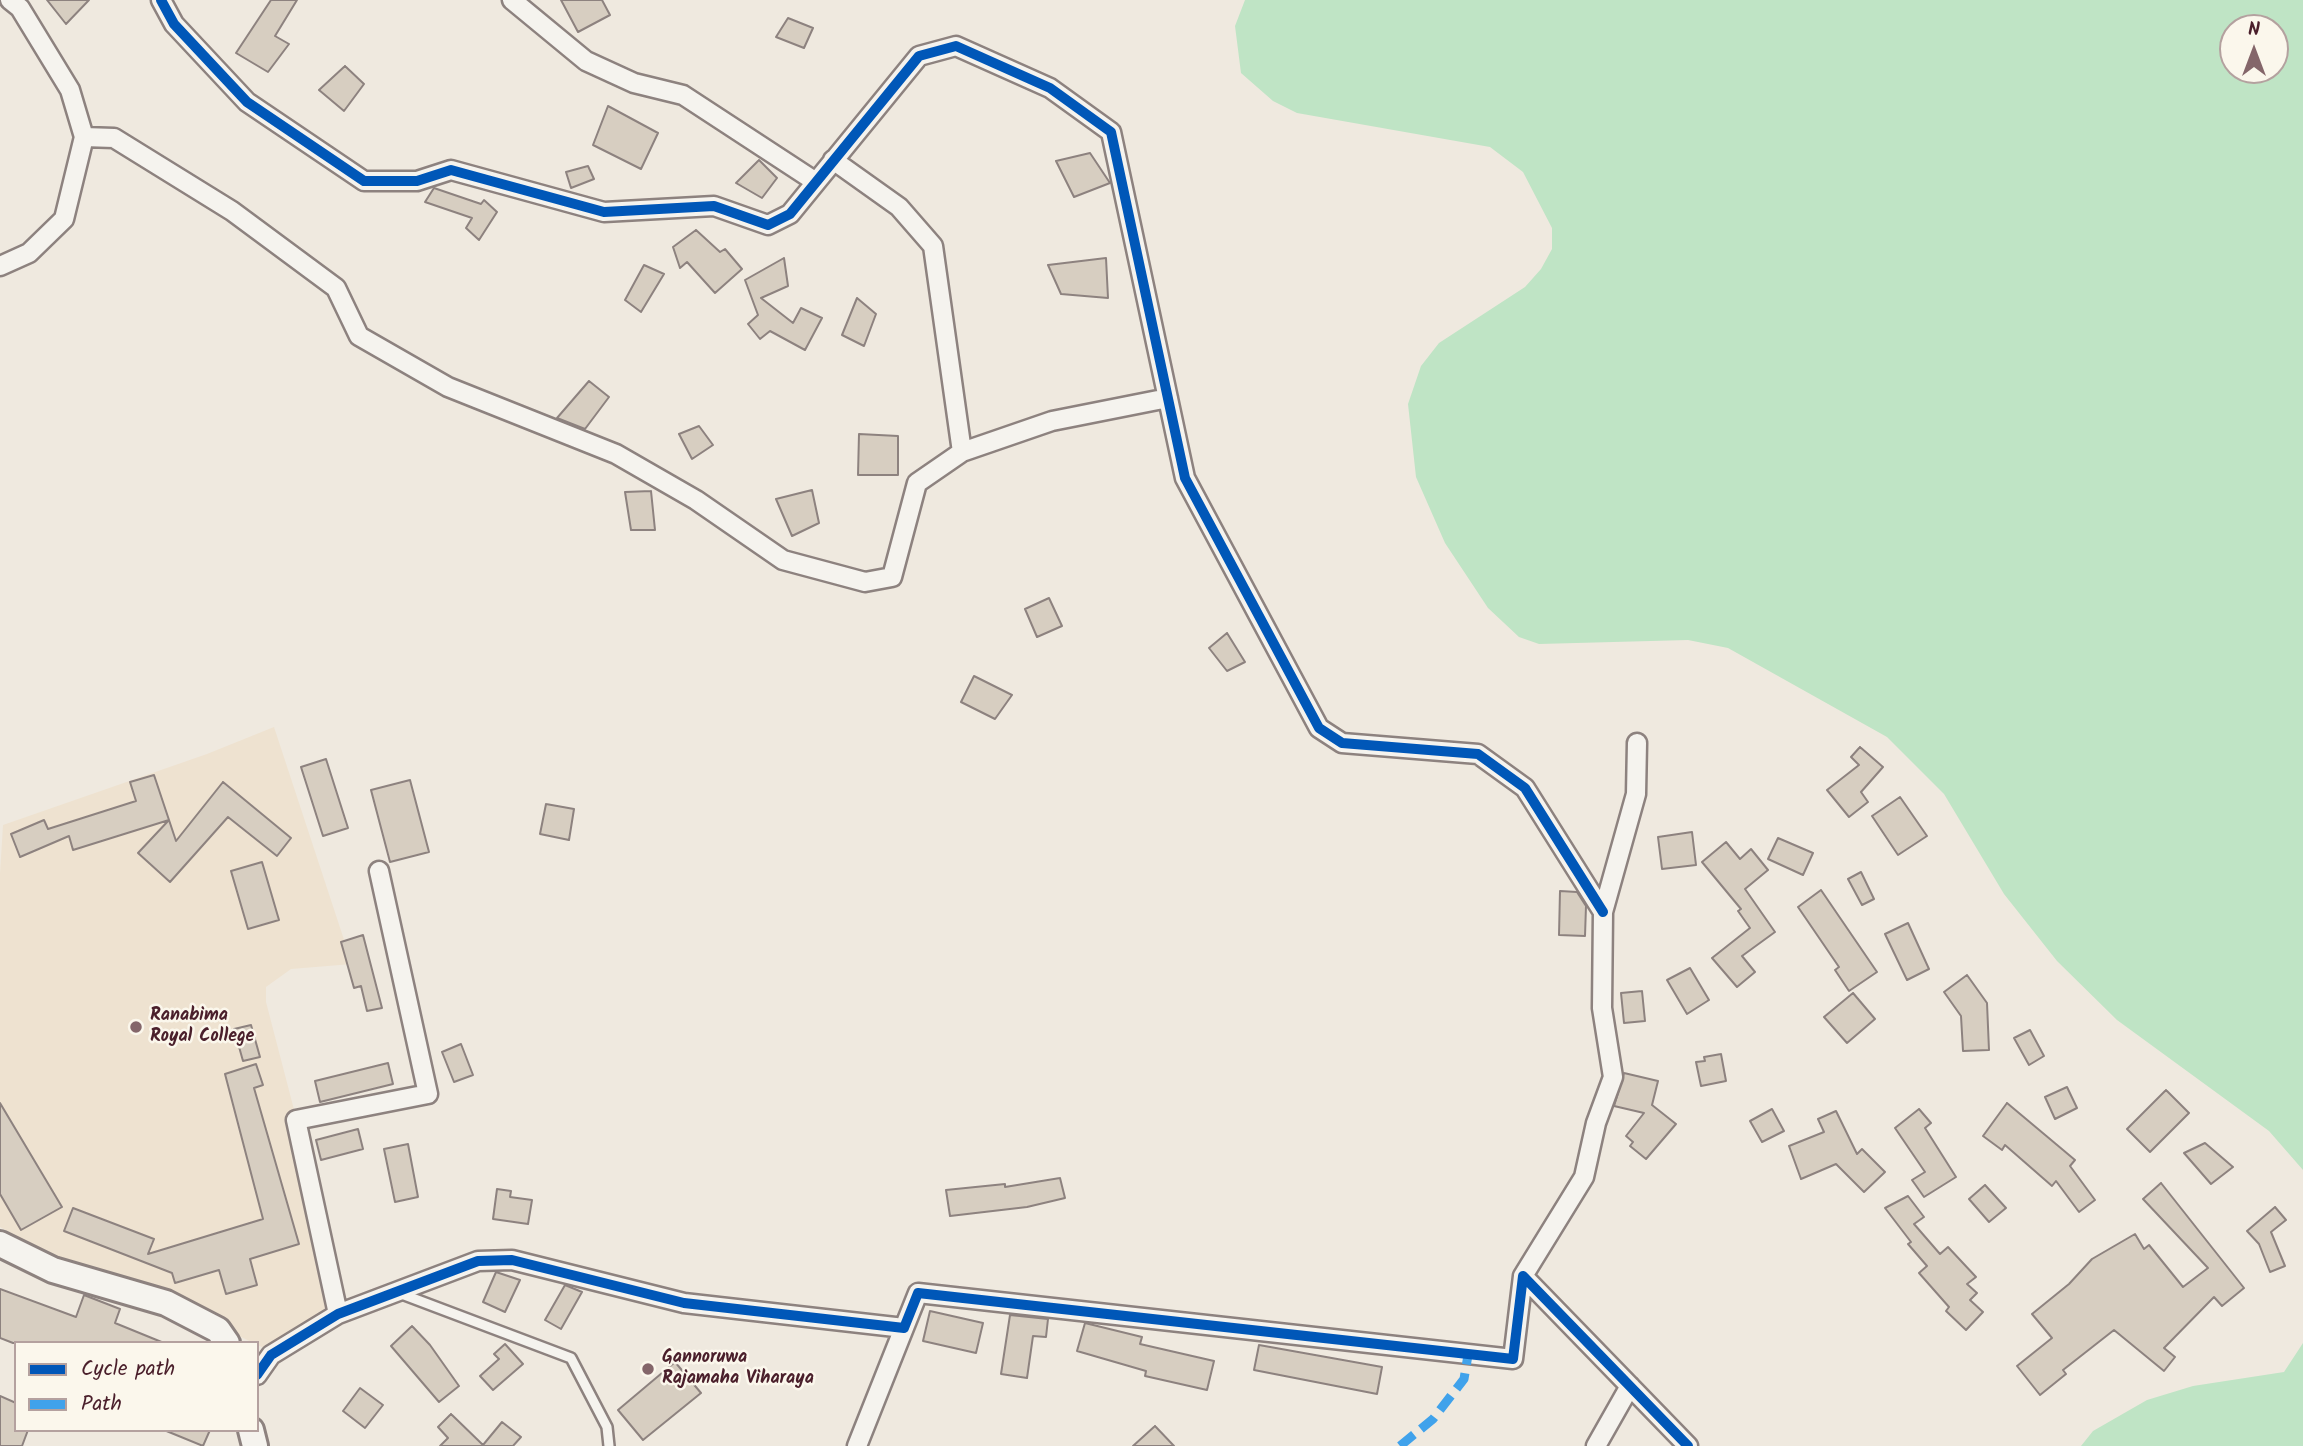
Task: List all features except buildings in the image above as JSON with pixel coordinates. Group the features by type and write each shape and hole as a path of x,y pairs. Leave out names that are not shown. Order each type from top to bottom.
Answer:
{"street":[{"path":"0,266 29,253 64,219 84,137 70,90 20,8 10,0"},
{"path":"161,0 174,24 247,102 364,181 417,181 451,170 604,212 714,206 768,225 790,214 919,56 956,46 1061,96 1111,132 1185,478 1319,728 1342,743 1478,754 1525,788 1603,912"},
{"path":"512,0 586,61 634,83 683,94 816,182"},
{"path":"84,137 114,138 232,211 336,289 359,336 448,387 616,454 696,500 783,560 865,582 892,577 917,483 962,452 1052,421 1168,398"},
{"path":"833,160 898,207 933,246 962,452"},
{"path":"856,1446 918,1293 1513,1359 1523,1276 1584,1177 1596,1123 1613,1077 1602,1008 1603,912 1636,794 1637,743"},
{"path":"338,1314 296,1120 428,1094 379,871"},
{"path":"0,1244 53,1270 166,1303 218,1330 226,1341"},
{"path":"259,1372 271,1356 338,1314 478,1261 512,1260 684,1303 904,1328"},
{"path":"1523,1276 1688,1446"},
{"path":"1596,1446 1630,1387"}],"lane":[{"path":"394,1291 571,1358 607,1427 609,1446"}],"shaded area":[{"name":"Ranabima Royal College","path":"274,727 352,964 291,969 266,987 266,1002 343,1298 268,1350 259,1346 259,1341 249,1341 239,1336 189,1305 30,1254 18,1237 0,1227 0,874 3,825 207,754"}],"green space":[{"path":"1245,0 2303,0 2303,1170 2269,1131 2117,1020 2057,961 2004,894 1944,794 1887,737 1728,648 1688,640 1539,644 1519,637 1488,608 1445,543 1416,477 1408,404 1421,366 1439,343 1525,287 1541,269 1552,249 1552,228 1523,172 1490,147 1297,113 1273,101 1241,73 1235,26"},
{"path":"2303,1343 2303,1446 2081,1446 2093,1431 2147,1400 2193,1386 2284,1372"}],"marked path":[{"path":"1400,1446 1433,1419 1464,1379 1468,1355"}],"cycle path":[{"path":"161,0 174,24 247,102 364,181 417,181 451,170 604,212 714,206 768,225 790,214 919,56 956,46 1050,88 1111,132 1185,478 1319,728 1342,743 1478,754 1525,788 1603,912"},
{"path":"259,1372 271,1355 338,1314 478,1261 512,1260 684,1303 904,1328 918,1293 1513,1359 1523,1276 1688,1446"}],"place":[{"name":"Ranabima Royal College","path":"136,1027"},
{"name":"Gannoruwa Rajamaha Viharaya","path":"648,1369"}]}
